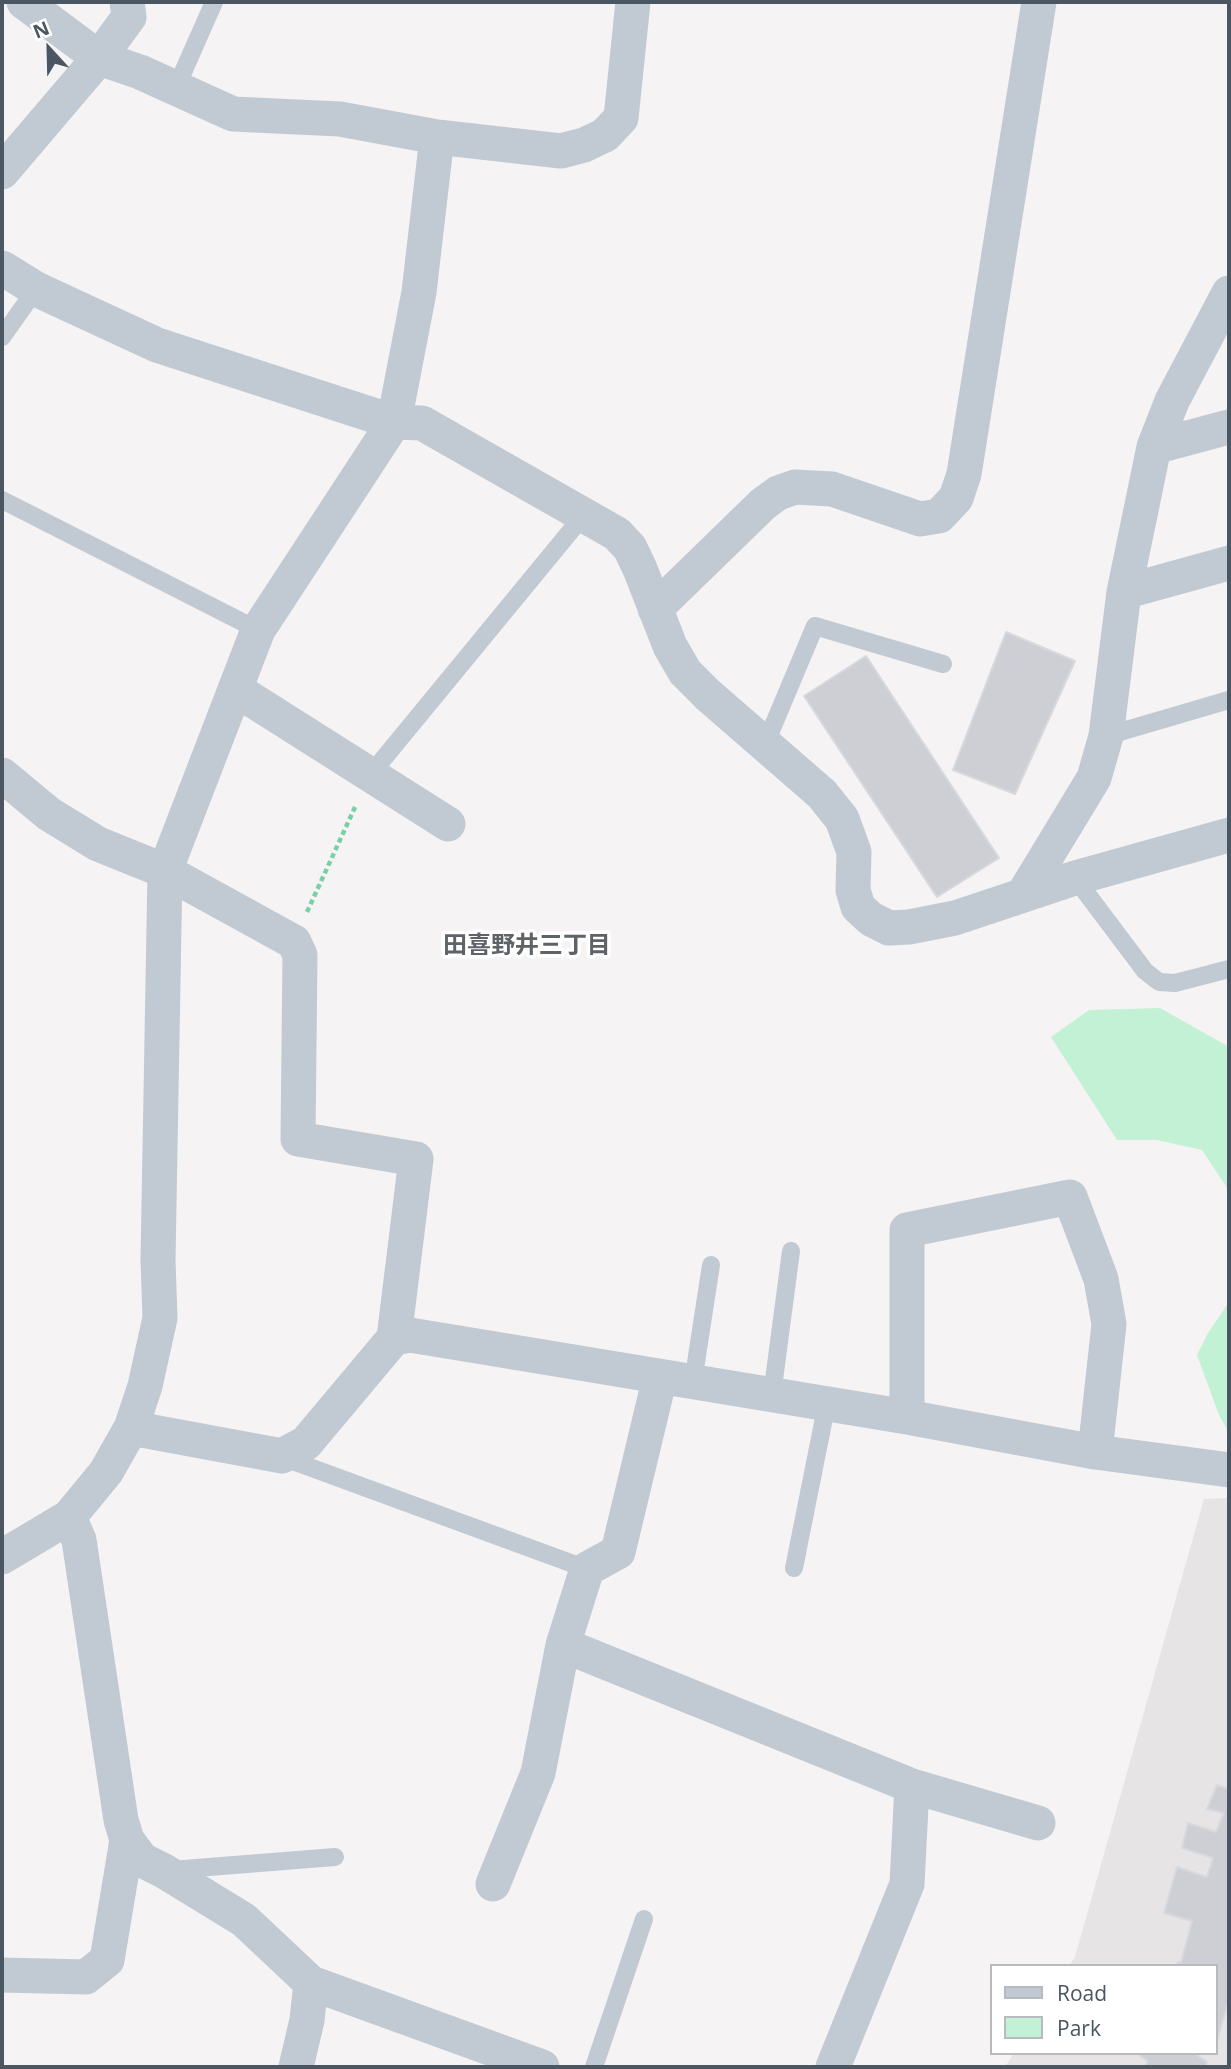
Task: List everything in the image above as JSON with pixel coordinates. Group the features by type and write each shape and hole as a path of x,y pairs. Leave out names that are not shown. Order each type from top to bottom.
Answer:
{"street":[{"path":"24,2 100,58 140,72 233,114 340,118 437,137 561,151 584,145 605,135 621,118 633,2"},
{"path":"2,172 100,58 129,17 127,2"},
{"path":"655,609 762,504 795,486 832,489 920,519 939,516 956,498 966,461 1039,2"},
{"path":"2,1557 69,1517 106,1472 131,1428 145,1386 160,1318 158,1260 165,871 258,630 394,422 419,292 437,137"},
{"path":"2,268 36,289 157,345 394,422 422,424 617,534 630,548 670,646 685,672 822,794 842,819 853,852 853,890 858,907 871,919 889,928 955,918 1075,878 1229,835"},
{"path":"1023,895 1094,778 1106,736 1124,592 1154,447 1172,401 1229,293"},
{"path":"1154,447 1229,427"},
{"path":"1124,592 1229,563"},
{"path":"235,690 448,824"},
{"path":"2,775 49,814 98,844 165,871 294,942 300,955 298,1139 416,1159 394,1338 306,1443 282,1457 131,1428"},
{"path":"907,1417 906,1230 1070,1197 1101,1279 1109,1324 1095,1452"},
{"path":"394,1338 424,1335 827,1403 1095,1452 1229,1470"},
{"path":"493,1884 538,1773 563,1645 587,1569 618,1552 677,1379"},
{"path":"69,1517 79,1540 121,1820 127,1840 142,1860 244,1920 311,1983 542,2067"},
{"path":"563,1645 912,1786 1038,1823"},
{"path":"833,2067 907,1884 912,1786"},
{"path":"2,1975 86,1977 107,1960 127,1840"},
{"path":"296,2067 307,2020 311,1983"}],"lane":[{"path":"176,88 214,2"},
{"path":"2,337 36,289"},
{"path":"2,500 258,630"},
{"path":"370,775 583,516"},
{"path":"765,745 816,626 943,664"},
{"path":"1106,736 1229,700"},
{"path":"1075,878 1144,971 1159,982 1175,983 1229,969"},
{"path":"772,1395 791,1251"},
{"path":"677,1379 711,1265"},
{"path":"794,1568 827,1403"},
{"path":"282,1457 587,1569"},
{"path":"164,1871 335,1857"},
{"path":"594,2067 645,1919"}],"path":[{"path":"294,942 370,775"}],"shaded area":[{"path":"1229,1498 1229,2067 1005,2067 1013,2055 1217,2055 1217,1964 1070,1964 1075,1957 1204,1499"}],"green space":[{"path":"1160,1008 1229,1047 1229,1191 1202,1150 1157,1140 1117,1140 1051,1037 1089,1010"},
{"path":"1229,1302 1229,1433 1219,1415 1197,1355"}],"building":[{"path":"1006,632 1075,661 1015,794 953,770"},
{"path":"866,656 999,858 937,897 804,696"},
{"path":"1217,1785 1229,1789 1229,1999 1217,2041 1217,1964 1178,1964 1181,1963 1192,1921 1164,1913 1177,1867 1207,1877 1213,1858 1182,1848 1188,1823 1216,1832 1224,1813 1207,1809"},
{"path":"1139,2055 1197,2055 1207,2062 1205,2067 1145,2067 1148,2061"}],"district":[{"name":"田喜野井三丁目","path":"527,946"}]}
